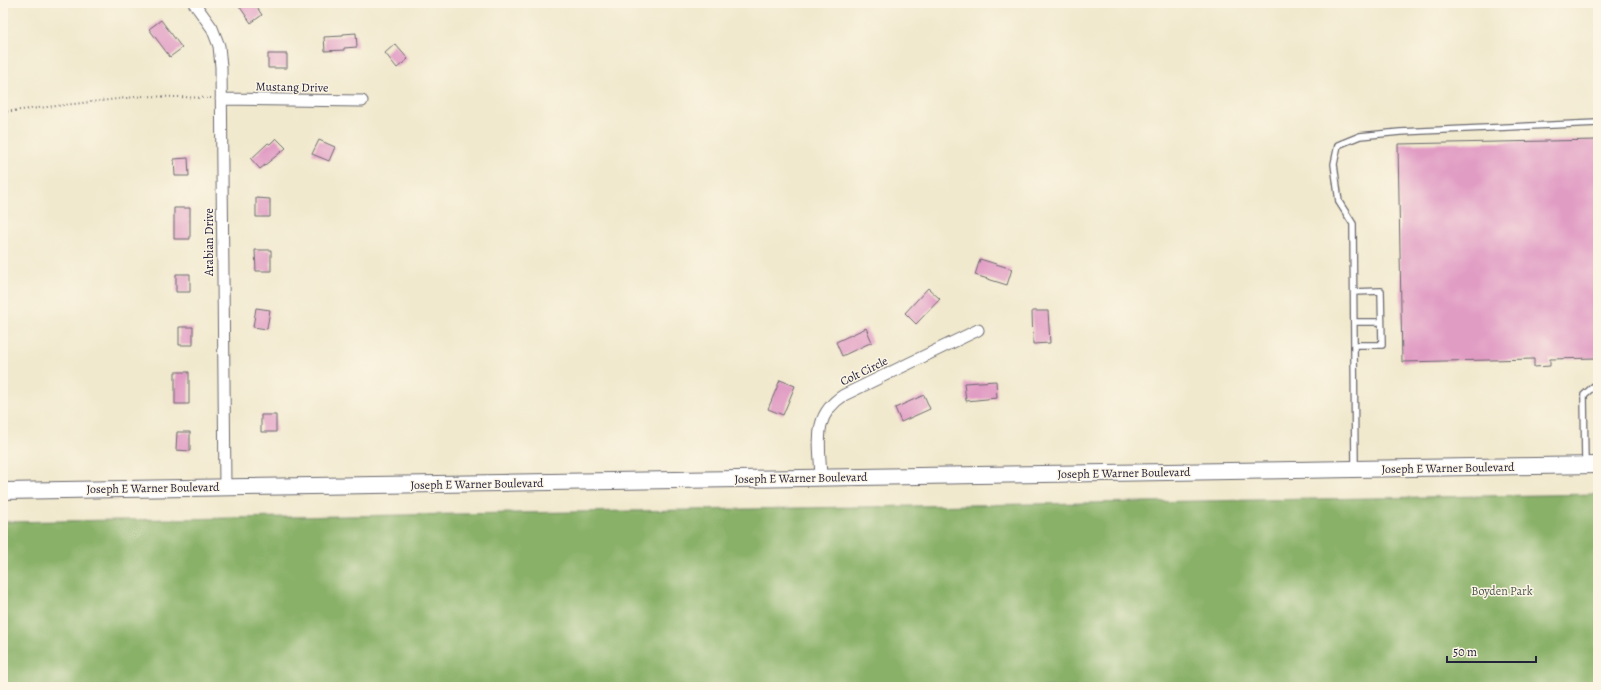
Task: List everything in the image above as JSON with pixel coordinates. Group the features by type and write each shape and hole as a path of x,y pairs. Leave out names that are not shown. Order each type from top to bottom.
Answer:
{"main road":[{"name":"Joseph E Warner Boulevard","path":"3,491 1592,465"}],"street":[{"name":"Arabian Drive","path":"194,3 212,28 219,46 221,98 224,487"},
{"name":"Mustang Drive","path":"221,98 362,101"},
{"name":"Colt Circle","path":"822,478 820,429 824,416 829,407 844,395 978,330"}],"lane":[{"path":"1356,469 1354,224 1340,202 1334,164 1338,145 1360,136 1387,133 1598,123"},
{"path":"1354,292 1381,291 1382,345 1355,345"},
{"path":"1354,322 1381,322"},
{"path":"1592,465 1584,395 1594,386 1598,385"}],"path":[{"path":"3,112 144,96 221,98"}],"green space":[{"name":"Boyden Park","path":"1598,494 1598,687 3,687 3,522"}],"building":[{"path":"237,3 254,3 262,15 251,23"},
{"path":"161,20 182,48 170,57 149,29"},
{"path":"356,33 357,47 344,48 344,50 325,51 324,37 343,36 343,34"},
{"path":"395,44 408,59 397,68 385,53"},
{"path":"268,54 287,54 287,68 268,68"},
{"path":"276,138 286,148 260,169 251,159 268,143 270,144"},
{"path":"319,140 335,147 329,161 312,154"},
{"path":"1598,140 1598,358 1550,359 1550,366 1534,367 1534,359 1402,362 1398,144"},
{"path":"188,158 189,176 175,176 174,159"},
{"path":"256,198 270,199 270,217 256,217"},
{"path":"174,208 190,208 190,239 174,239"},
{"path":"255,250 271,250 271,271 256,271"},
{"path":"980,259 1012,269 1007,285 975,275"},
{"path":"176,274 190,274 190,292 176,292"},
{"path":"928,288 940,299 916,324 905,313"},
{"path":"256,308 270,310 267,329 253,327"},
{"path":"1032,311 1048,311 1050,343 1033,344"},
{"path":"179,327 193,327 193,345 179,345"},
{"path":"866,328 872,342 842,356 836,342"},
{"path":"175,372 189,372 189,404 175,404"},
{"path":"780,380 795,386 783,415 768,409"},
{"path":"996,381 997,398 966,401 964,383"},
{"path":"924,395 930,409 901,422 895,408"},
{"path":"261,415 276,415 276,432 261,432"},
{"path":"177,432 190,432 190,451 176,450"}]}
